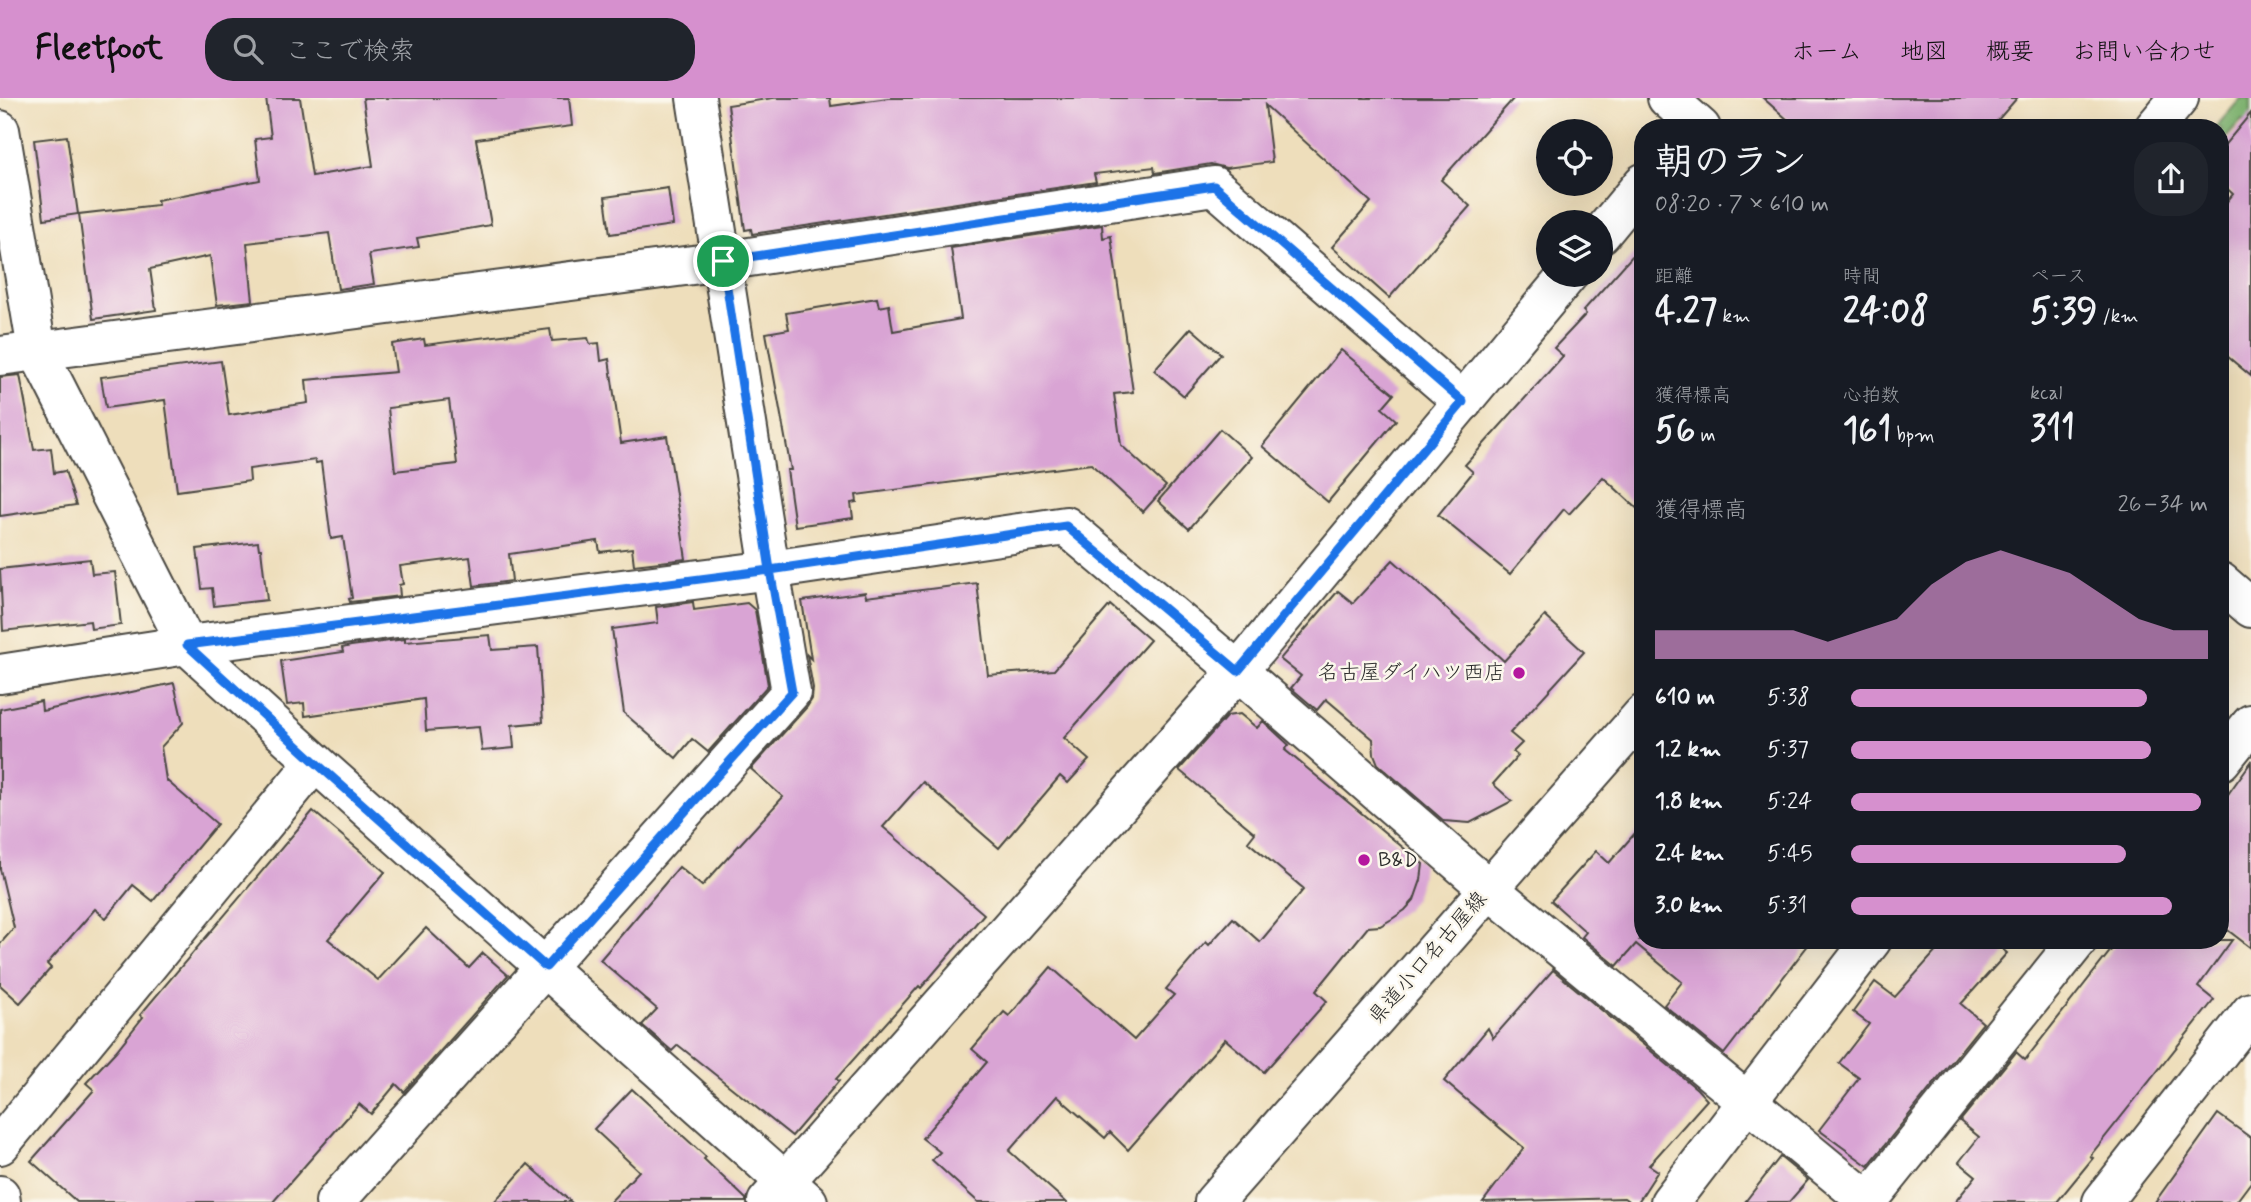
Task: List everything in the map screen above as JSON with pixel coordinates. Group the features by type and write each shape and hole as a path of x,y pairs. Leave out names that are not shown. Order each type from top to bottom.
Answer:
{"street":[{"path":"335,1202 792,692 770,570 696,98"},
{"path":"2162,119 2179,98"},
{"path":"0,130 37,350 187,645 546,967 787,1195 1238,671 1558,287"},
{"path":"0,356 723,261 1214,186 1463,402"},
{"path":"1613,219 1634,194"},
{"path":"0,674 187,645 770,570 1066,526 1489,889 1868,1202 2071,949"},
{"path":"2229,589 2251,608"},
{"name":"県道小口名古屋線","path":"1214,1202 1634,724"},
{"path":"2229,751 2251,724"},
{"path":"0,1145 315,762"},
{"path":"1670,1202 1865,949"},
{"path":"2102,1202 2251,1012"},
{"path":"0,1195 1,1202"}],"green space":[{"path":"2241,98 2251,98 2251,127 2242,120 2229,135 2229,119 2223,119"}],"building":[{"path":"266,98 300,98 312,176 373,166 363,98 569,98 572,126 476,139 491,225 417,238 419,247 369,254 374,284 338,289 329,233 247,243 253,301 217,305 210,256 150,269 156,310 93,319 79,214 158,205 157,200 260,180 255,139 271,137"},
{"path":"773,98 830,98 831,106 888,98 1514,98 1441,180 1470,206 1389,298 1332,247 1371,202 1265,105 1272,162 1226,168 1211,164 1155,173 1154,167 1094,174 1096,182 752,234 751,229 745,230 728,105"},
{"path":"1763,98 2017,98 1999,119 1787,119"},
{"path":"2251,113 2251,376 2229,358 2229,199 2233,194 2229,190 2229,139"},
{"path":"67,136 78,214 44,219 34,140"},
{"path":"668,188 673,225 610,234 605,197"},
{"path":"1102,225 1103,238 1111,236 1133,392 1114,394 1121,445 1166,486 1143,512 1091,464 856,495 857,502 851,503 853,518 795,526 787,470 791,470 766,333 789,329 786,313 877,298 879,307 889,305 893,331 961,319 951,248"},
{"path":"1634,254 1634,506 1603,477 1569,514 1564,509 1510,574 1438,515 1473,472 1465,465 1563,356 1554,348 1586,314 1583,311 1604,287 1613,287 1613,278"},
{"path":"1191,328 1221,354 1184,396 1154,370"},
{"path":"550,329 552,341 588,338 590,344 599,343 601,361 609,359 621,443 667,436 686,559 634,565 632,548 600,552 598,541 509,554 512,581 474,586 470,557 400,566 403,584 399,585 400,596 350,602 349,599 352,598 343,537 331,539 321,462 316,463 315,460 249,469 250,481 177,491 165,400 106,408 101,377 221,361 229,415 308,403 306,380 396,372 392,344 424,339 425,345","holes":["449,400 457,464 395,471 388,408"]},
{"path":"1341,350 1394,394 1382,408 1396,420 1328,502 1262,446"},
{"path":"20,375 34,450 51,448 54,473 65,471 76,505 0,516 0,377"},
{"path":"1220,429 1252,457 1189,529 1158,501"},
{"path":"258,542 267,600 214,606 212,588 202,589 197,549"},
{"path":"90,559 92,574 115,572 121,625 91,629 90,621 3,631 0,569"},
{"path":"1393,560 1504,661 1545,616 1584,652 1510,733 1522,743 1513,752 1518,756 1493,784 1512,801 1470,823 1444,821 1378,764 1373,739 1326,699 1317,710 1291,688 1301,676 1280,659 1338,591 1353,603"},
{"path":"977,583 988,675 1054,670 1110,605 1150,640 1064,738 1089,760 1068,783 1060,776 999,848 923,782 883,827 984,914 921,988 919,986 836,1079 839,1081 792,1136 678,1045 672,1051 642,1025 657,1009 600,960 679,867 702,886 783,797 751,769 812,699 813,688 807,655 811,659 802,601 865,592 866,597"},
{"path":"693,602 694,610 747,603 755,610 768,685 708,752 692,739 676,758 624,713 612,629 658,623 656,607"},
{"path":"490,635 492,650 538,647 543,722 512,725 514,748 482,751 479,727 426,731 424,699 305,716 304,703 287,705 281,661 343,652 342,648 351,646 405,639 405,642"},
{"path":"174,683 183,723 161,747 166,780 217,824 153,901 133,885 106,918 95,909 47,964 51,968 20,1003 0,985 0,944 14,928 0,869 0,709 41,701 42,711"},
{"path":"1240,714 1257,728 1263,721 1289,745 1285,750 1423,864 1414,900 1392,919 1380,926 1368,927 1316,991 1327,1001 1264,1072 1225,1039 1128,1150 1110,1132 1105,1138 1057,1096 1009,1151 1066,1202 978,1202 932,1160 940,1152 922,1138 987,1062 972,1049 1004,1012 1009,1016 1051,967 1134,1040 1174,995 1166,989 1206,942 1209,945 1233,918 1260,942 1304,889 1248,842 1255,833 1179,770 1227,716"},
{"path":"2251,762 2251,948 2229,931 2229,793"},
{"path":"313,811 385,872 328,939 378,980 426,928 469,968 483,953 508,975 404,1092 396,1084 371,1114 359,1104 273,1202 77,1202 31,1161 94,1090 86,1083 143,1017 140,1015"},
{"path":"1634,834 1634,946 1617,966 1582,937 1586,932 1551,901 1596,851 1609,863"},
{"path":"1642,949 1805,949 1724,1054 1664,1005 1682,982"},
{"path":"1938,949 2002,949 2007,953 1961,1004 1983,1023 1868,1166 1819,1130 1859,1078 1839,1063 1869,1024 1853,1012 1875,982 1895,997"},
{"path":"2112,949 2225,949 2198,987 2214,1000 2090,1156 2093,1158 2057,1202 1955,1202 1976,1176 1959,1162 1979,1137 1960,1121 2016,1052 2025,1060"},
{"path":"1553,970 1707,1100 1649,1165 1658,1171 1638,1202 1630,1202 1624,1198 1483,1202 1524,1148 1444,1081 1488,1028 1493,1038"},
{"path":"632,1089 706,1157 704,1159 746,1202 610,1202 639,1171 594,1129"},
{"path":"2218,1114 2251,1138 2251,1182 2236,1202 2155,1202"},
{"path":"1780,1157 1808,1180 1789,1202 1745,1202"},
{"path":"528,1164 571,1202 494,1202"}],"place":[{"name":"名古屋ダイハツ西店","path":"1519,673"},
{"name":"B&D","path":"1364,860"}],"route":[{"path":"723,261 770,570 187,645 546,967 792,692 770,570 1066,526 1238,671 1463,402 1214,186 723,261"}]}
